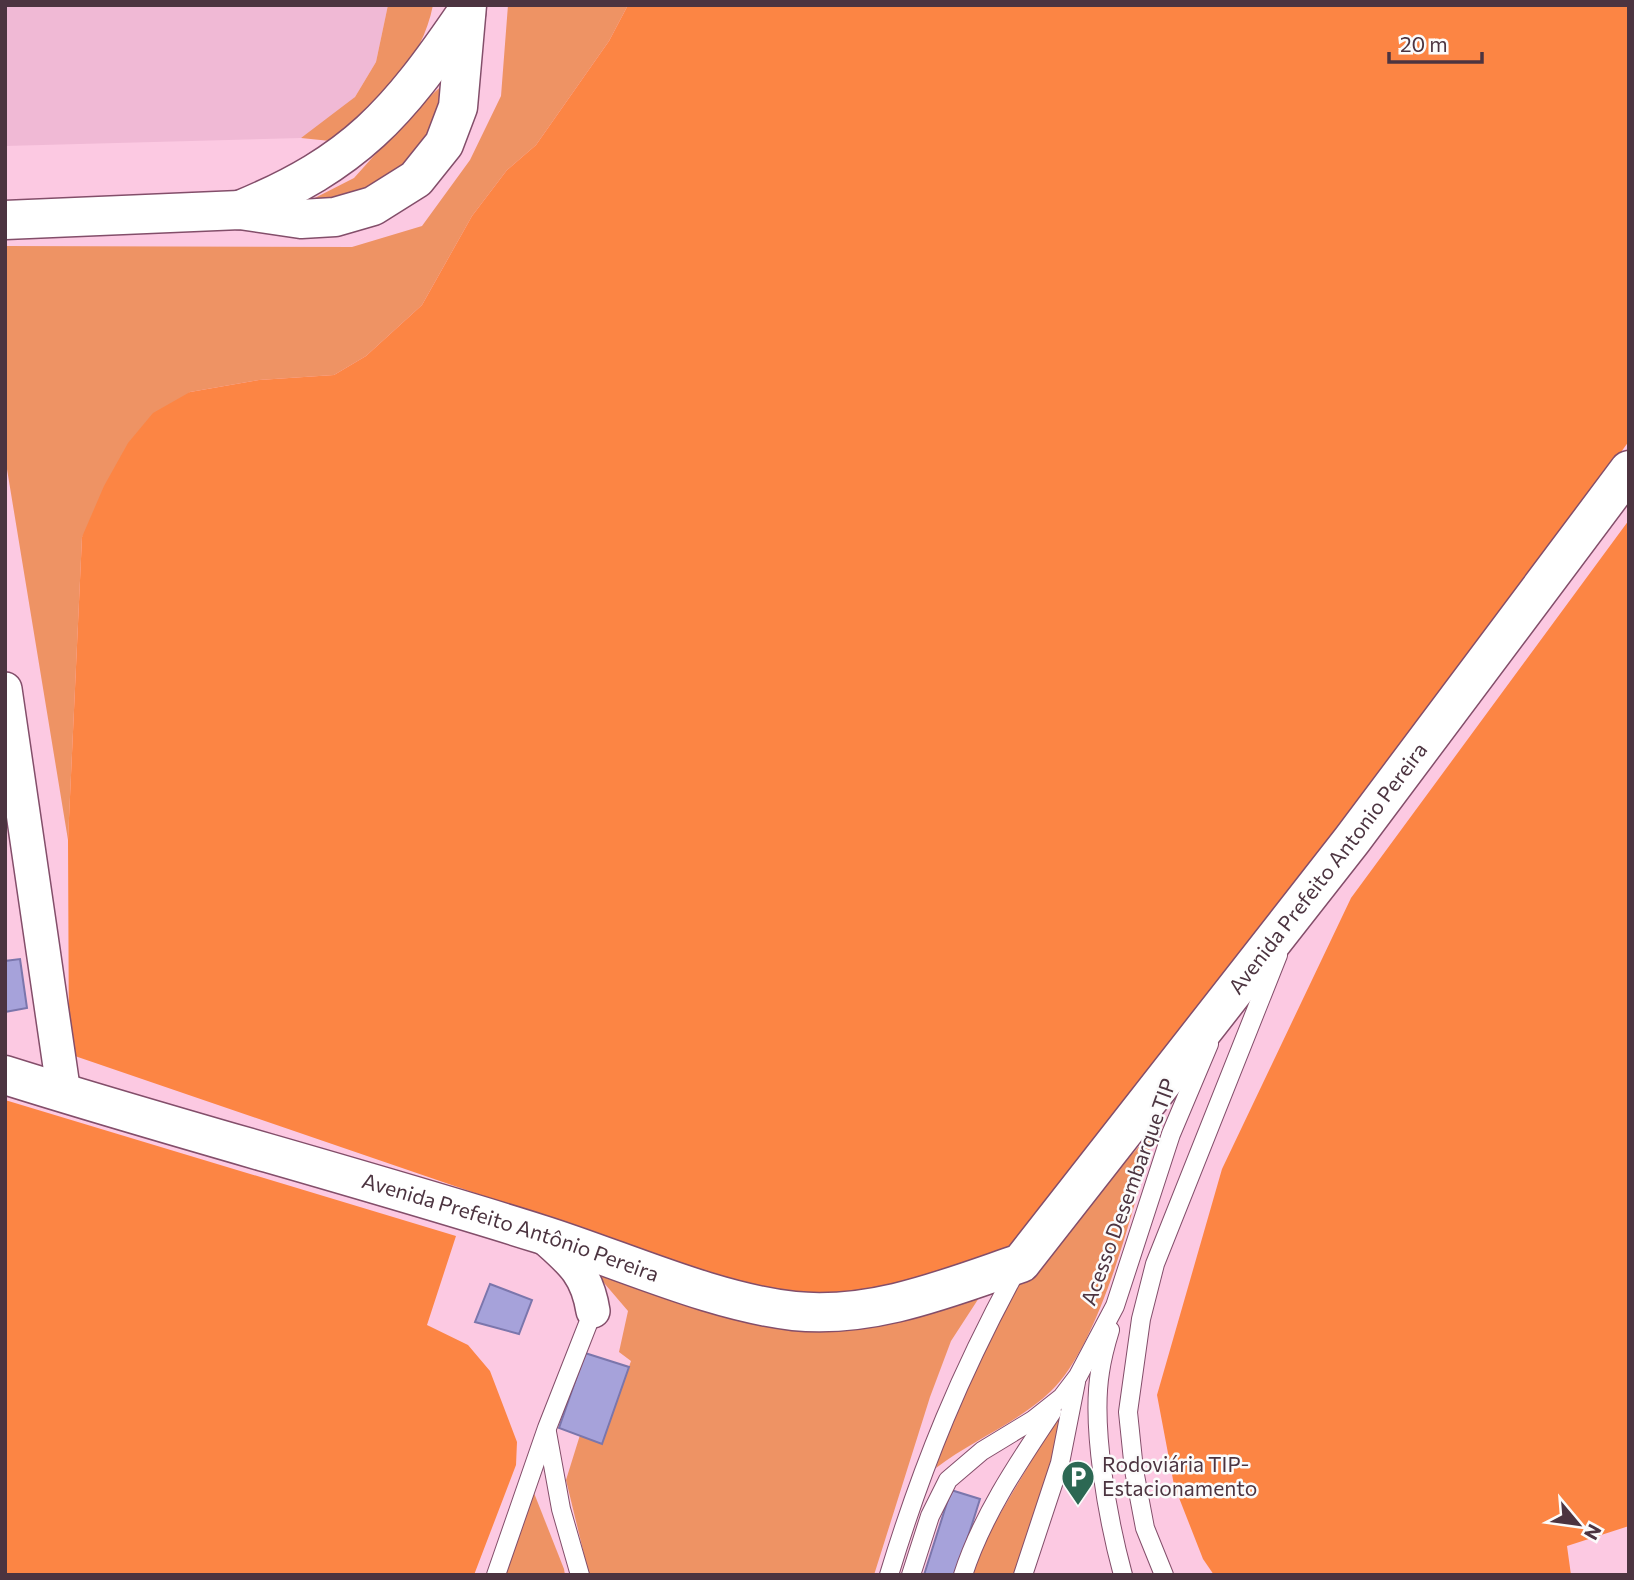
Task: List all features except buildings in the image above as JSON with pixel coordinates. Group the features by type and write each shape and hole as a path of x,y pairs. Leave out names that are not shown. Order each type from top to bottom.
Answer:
{"street":[{"path":"240,210 315,175 352,151 387,120 429,68 467,8"},
{"path":"5,220 240,210 301,219 335,217 373,206 416,179 444,144 458,107 467,8"},
{"name":"Avenida Prefeito Antonio Pereira","path":"1021,1263 1225,1005 1629,470"},
{"path":"5,688 64,1094"},
{"name":"Avenida Prefeito Antônio Pereira","path":"5,1075 540,1234 728,1297 793,1311 841,1312 878,1307 942,1290 1021,1263"},
{"path":"540,1234 574,1263 589,1287 593,1311"}],"lane":[{"path":"1164,1575 1145,1528 1134,1470 1128,1412 1141,1319 1155,1264 1296,910"},
{"name":"Acesso Desembarque TIP","path":"911,1575 930,1516 948,1480 971,1458 1033,1420 1062,1397 1078,1376 1115,1306 1171,1134 1225,1005"},
{"path":"889,1575 913,1495 941,1422 975,1348 1021,1263"},
{"path":"1115,1306 1099,1373 1100,1437 1116,1550 1123,1575"},
{"path":"496,1575 547,1429 593,1311"},
{"path":"1023,1575 1059,1463 1078,1376"},
{"path":"963,1575 974,1543 1019,1461 1062,1397"},
{"path":"547,1429 561,1509 580,1575"},
{"path":"1111,1575 1116,1550"}],"shaded area":[{"path":"5,5 388,5 376,62 355,97 328,121 301,138 5,146"},
{"path":"388,5 433,5 427,26 409,63 384,96 340,142 301,138 355,97 376,62"},
{"path":"508,5 628,5 609,41 536,145 507,170 472,216 422,305 366,356 334,375 259,380 190,392 82,537 68,840 5,457 5,246 352,247 422,226 470,160 501,96"},
{"path":"628,5 1629,5 1629,441 1217,1012 1012,1248 861,1296 773,1295 69,1054 68,840 82,537 104,486 128,443 153,413 190,392 259,380 334,375 366,356 422,305 472,216 507,170 536,145 609,41"},
{"path":"448,80 444,118 391,189 305,203 354,178 415,110"},
{"path":"1629,520 1629,1526 1567,1546 1571,1575 1214,1575 1203,1559 1174,1485 1157,1395 1222,1169 1351,898"},
{"path":"5,1100 456,1236 427,1325 468,1345 490,1371 517,1442 516,1465 474,1575 5,1574"},
{"path":"1155,1129 1115,1268 1086,1339 1069,1369 1038,1402 936,1468 952,1412 984,1341 1029,1267"},
{"path":"581,1256 988,1284 951,1341 930,1397 874,1575 589,1575 566,1480 580,1435 602,1444 631,1361 619,1352 628,1311"},
{"path":"1063,1407 1055,1451 1017,1572 1015,1575 970,1575 984,1541"},
{"path":"534,1493 564,1569 565,1575 504,1575"}],"place":[{"name":"Rodoviária TIP- Estacionamento","path":"1078,1507"}]}
